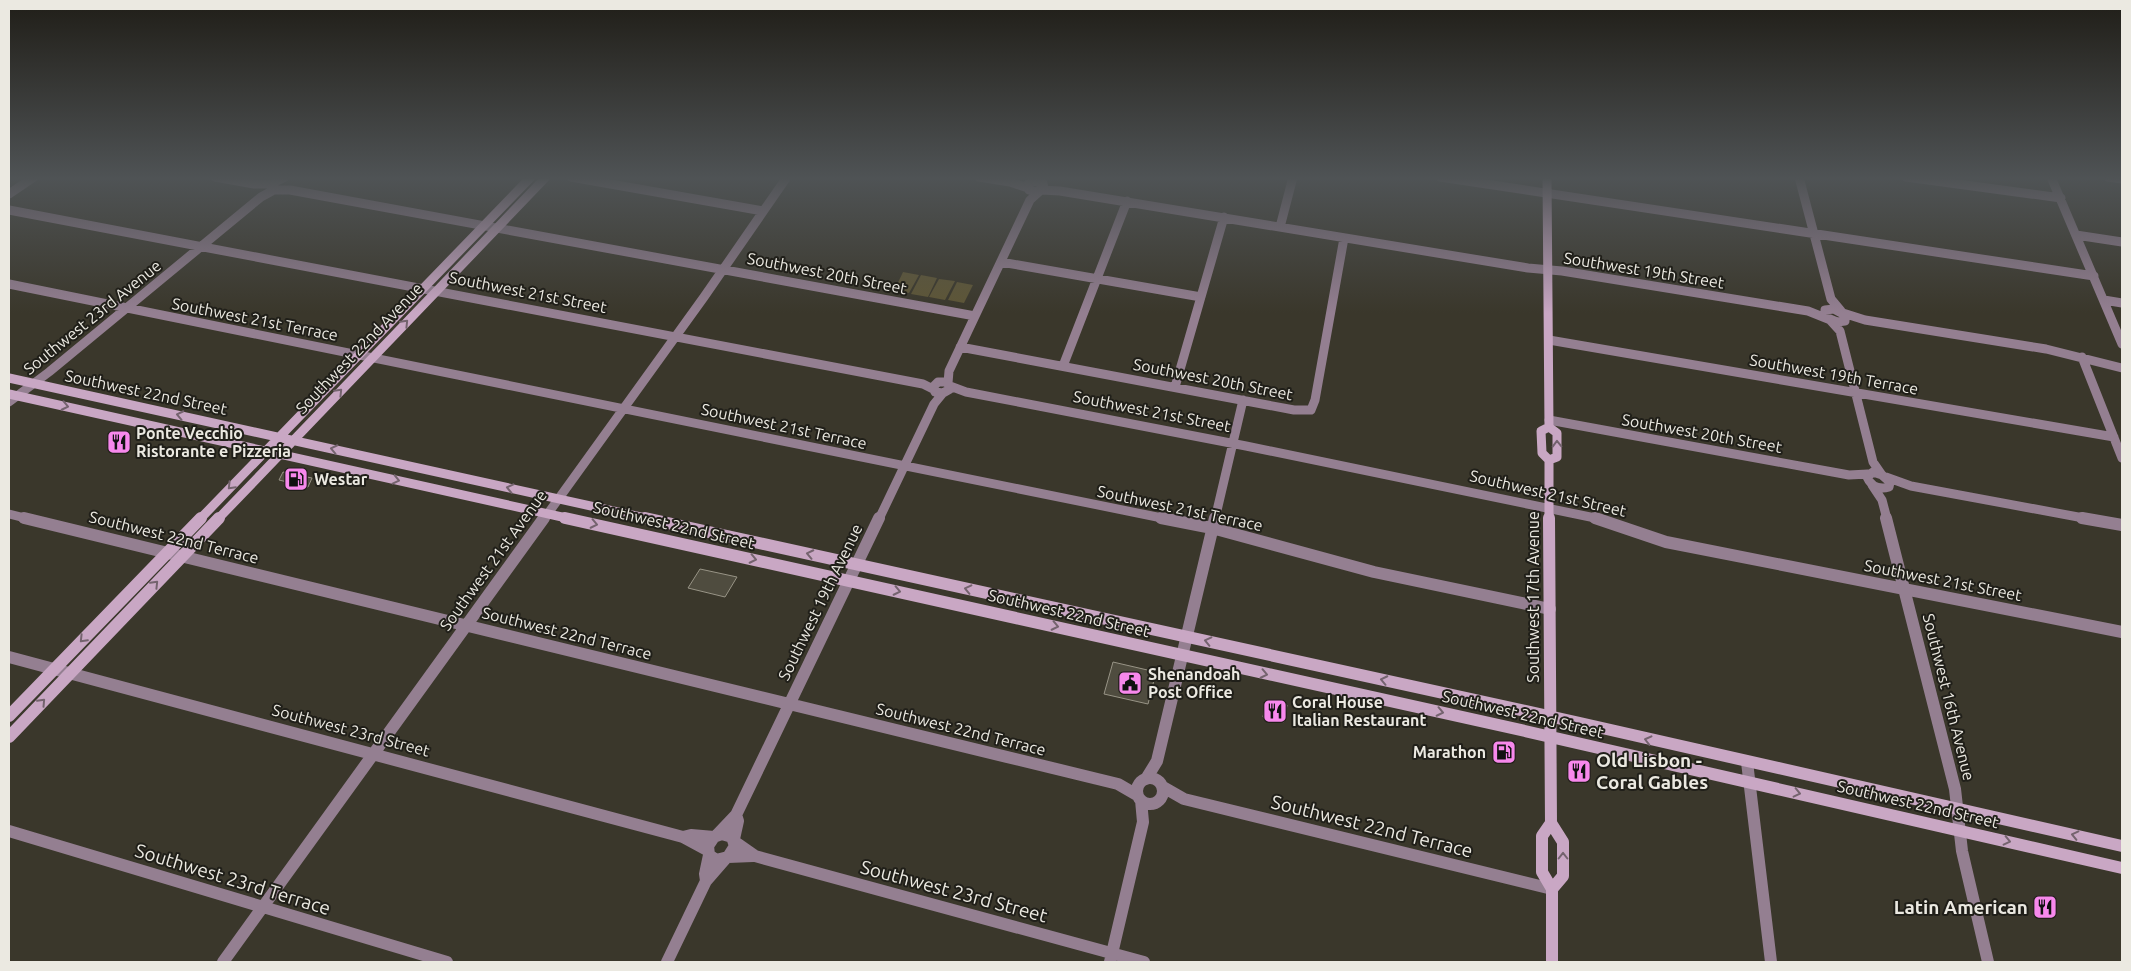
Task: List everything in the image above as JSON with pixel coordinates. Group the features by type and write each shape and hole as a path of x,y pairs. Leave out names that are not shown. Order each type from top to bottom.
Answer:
{"main road":[{"name":"Southwest 22nd Avenue","path":"9,716 488,222"},
{"name":"Southwest 22nd Avenue","path":"9,737 502,222"},
{"name":"Southwest 17th Avenue","path":"1547,222 1549,423 1556,433 1557,448 1557,457 1549,460"},
{"name":"Southwest 22nd Street","path":"9,378 1551,717 2122,846"},
{"name":"Southwest 22nd Street","path":"12,397 280,454 1551,737 2122,868"},
{"name":"Southwest 17th Avenue","path":"1549,423 1541,430 1542,453 1549,460 1551,823 1562,842 1563,876 1552,889"},
{"name":"Southwest 17th Avenue","path":"1551,823 1542,836 1542,872 1552,889 1552,962"}],"street":[{"name":"Southwest 21st Street","path":"73,222 923,384 942,386 1232,443 1549,507 1601,519 1666,542 2122,632"},
{"name":"Southwest 23rd Avenue","path":"12,397 34,384 230,222"},
{"name":"Southwest 20th Street","path":"470,222 975,316"},
{"name":"Southwest 21st Avenue","path":"223,962 756,222"},
{"name":"Southwest 19th Avenue","path":"716,836 736,815 1020,222"},
{"path":"1063,366 1119,222"},
{"path":"1175,387 1223,222"},
{"name":"Southwest 19th Street","path":"1251,222 1828,315 1842,320"},
{"path":"1280,227 1281,222"},
{"path":"1736,222 2094,276"},
{"path":"1811,222 1831,299 1842,320 1855,393 1873,462 1887,482"},
{"path":"2071,222 2122,344"},
{"path":"2076,235 2122,242"},
{"name":"Southwest 20th Street","path":"960,346 1306,411 1312,408 1344,238"},
{"path":"1001,262 1201,297"},
{"name":"Southwest 21st Terrace","path":"9,284 1212,528 1390,576 1550,609"},
{"path":"1831,299 1828,315 1842,320 1865,320 2046,349 2122,368"},
{"path":"2104,300 2122,302"},
{"name":"Southwest 19th Terrace","path":"1549,340 2114,437"},
{"path":"2082,357 2122,458"},
{"path":"1143,822 1164,795 1157,762 1243,400"},
{"name":"Southwest 20th Street","path":"1549,423 1870,479"},
{"path":"1870,479 1873,462"},
{"path":"1870,479 2122,525"},
{"path":"1870,479 1880,488 1887,482"},
{"name":"Southwest 16th Avenue","path":"1870,479 1882,499 1954,789 1972,898 1988,962"},
{"path":"1882,499 1887,482"},
{"name":"Southwest 22nd Terrace","path":"9,514 1118,784 1139,798"},
{"name":"Southwest 23rd Street","path":"9,656 684,837 708,852"},
{"path":"1111,958 1143,822 1136,788 1157,762"},
{"path":"1747,762 1771,962"},
{"path":"1143,780 1153,779 1161,785"},
{"name":"Southwest 22nd Terrace","path":"1118,784 1143,780"},
{"name":"Southwest 22nd Terrace","path":"1161,785 1184,800"},
{"path":"1139,798 1148,804 1158,802"},
{"name":"Southwest 22nd Terrace","path":"1158,802 1184,800 1552,889"},
{"name":"Southwest 19th Avenue","path":"734,840 738,821 736,815"},
{"name":"Southwest 23rd Terrace","path":"9,831 447,962"},
{"path":"667,962 706,881 734,850 734,840 727,834 716,836 709,843 705,874 706,881"},
{"name":"Southwest 23rd Street","path":"684,837 691,835 716,836"},
{"name":"Southwest 23rd Street","path":"734,840 753,856"},
{"path":"708,852 716,860 727,858"},
{"name":"Southwest 23rd Street","path":"727,858 753,856 1111,958 1144,962"}],"shaded area":[{"path":"903,272 919,275 909,293 894,291"},
{"path":"921,275 937,278 928,297 911,294"},
{"path":"939,279 955,281 945,300 929,297"},
{"path":"957,282 973,285 964,303 948,300"}],"building":[{"name":"Westar","path":"283,472 312,478 308,487 279,480"},
{"path":"700,569 737,577 725,597 688,588"},
{"name":"Shenandoah Post Office","path":"1113,662 1156,672 1148,704 1104,694"},
{"name":"Coral House Italian Restaurant","path":"1266,701 1287,705 1284,722 1263,717"}],"place":[{"name":"Ponte Vecchio Ristorante e Pizzeria","path":"119,442"},
{"name":"Westar","path":"296,479"},
{"name":"Shenandoah Post Office","path":"1130,683"},
{"name":"Coral House Italian Restaurant","path":"1275,711"},
{"name":"Marathon","path":"1504,752"},
{"name":"Old Lisbon - Coral Gables","path":"1579,771"},
{"name":"Latin American","path":"2045,907"}]}
